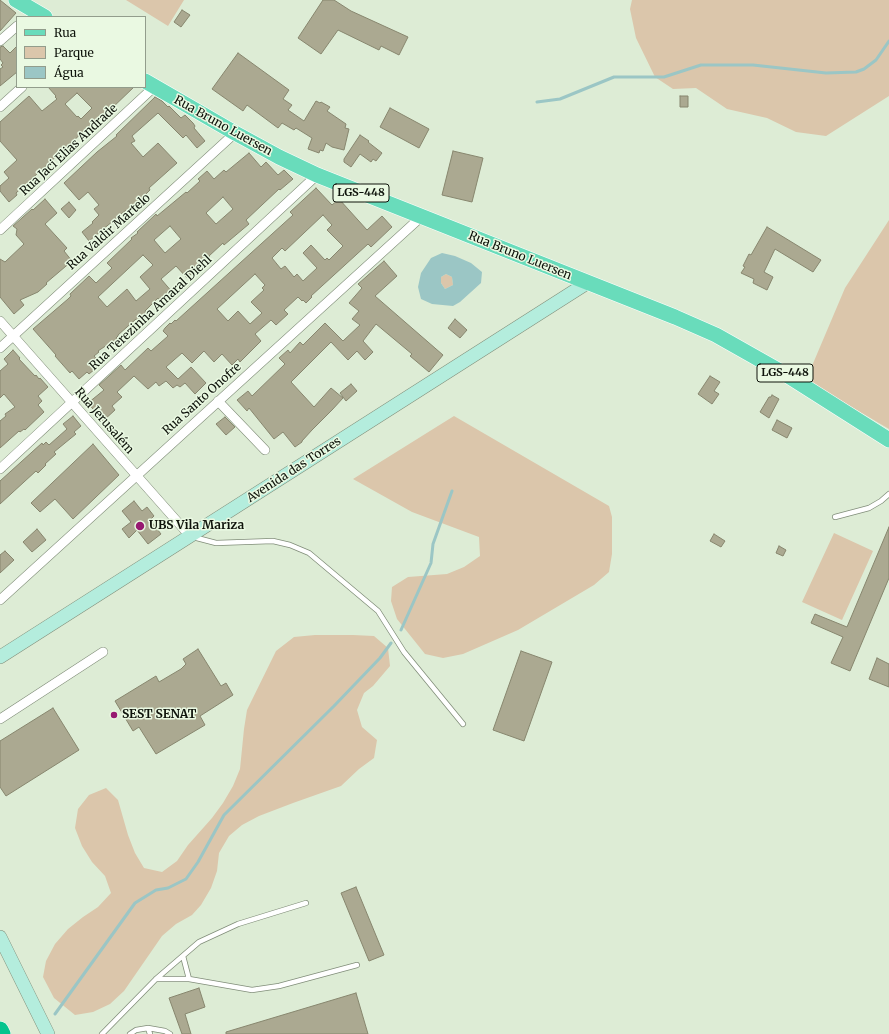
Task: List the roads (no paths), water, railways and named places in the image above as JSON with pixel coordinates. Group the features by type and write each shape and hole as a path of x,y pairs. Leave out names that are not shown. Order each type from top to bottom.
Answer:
{"highway":[{"path":"0,1030 2,1034"}],"main road":[{"path":"16,0 35,15"},
{"name":"Rua Bruno Luersen","path":"150,84 235,133 317,175 675,317 722,339 785,374 889,440"},
{"name":"Avenida das Torres","path":"0,657 587,283"},
{"path":"0,937 48,1034"}],"street":[{"path":"0,41 16,27"},
{"path":"0,108 21,88"},
{"name":"Rua Jaci Elias Andrade","path":"0,230 146,88"},
{"name":"Rua Valdir Martelo","path":"0,348 235,133"},
{"name":"Rua Terezinha Amaral Diehl","path":"0,469 317,175"},
{"name":"Rua Santo Onofre","path":"0,600 421,217"},
{"name":"Rua Jerusalém","path":"0,321 190,536"},
{"path":"218,401 265,450"},
{"path":"0,719 103,652"}],"lane":[{"path":"835,517 869,508 889,494"},
{"path":"190,536 216,543 273,542 290,545 309,553 378,611 404,652 463,724"},
{"path":"103,1034 156,978 199,942 238,924 306,903"},
{"path":"183,956 189,980"},
{"path":"156,978 189,980 252,990 279,986 357,965"},
{"path":"130,1034 136,1030 148,1028 165,1031 170,1034"},
{"path":"148,1028 150,1034"}],"water":[{"path":"442,253 455,256 471,263 482,272 481,283 460,302 453,306 432,304 421,299 418,287 421,273 431,258","holes":["446,274 452,277 453,285 445,289 441,283 441,277"]}],"waterway":[{"path":"537,102 560,99 614,77 664,77 701,65 753,65 826,73 856,72 864,69 876,60 889,41"},
{"path":"401,630 431,563 433,544 452,491"},
{"path":"55,1014 135,903 156,890 168,888 186,879 198,862 224,815 334,706 380,658 391,643"}],"place":[{"name":"UBS Vila Mariza","path":"140,526"},
{"name":"SEST SENAT","path":"114,715"}]}
